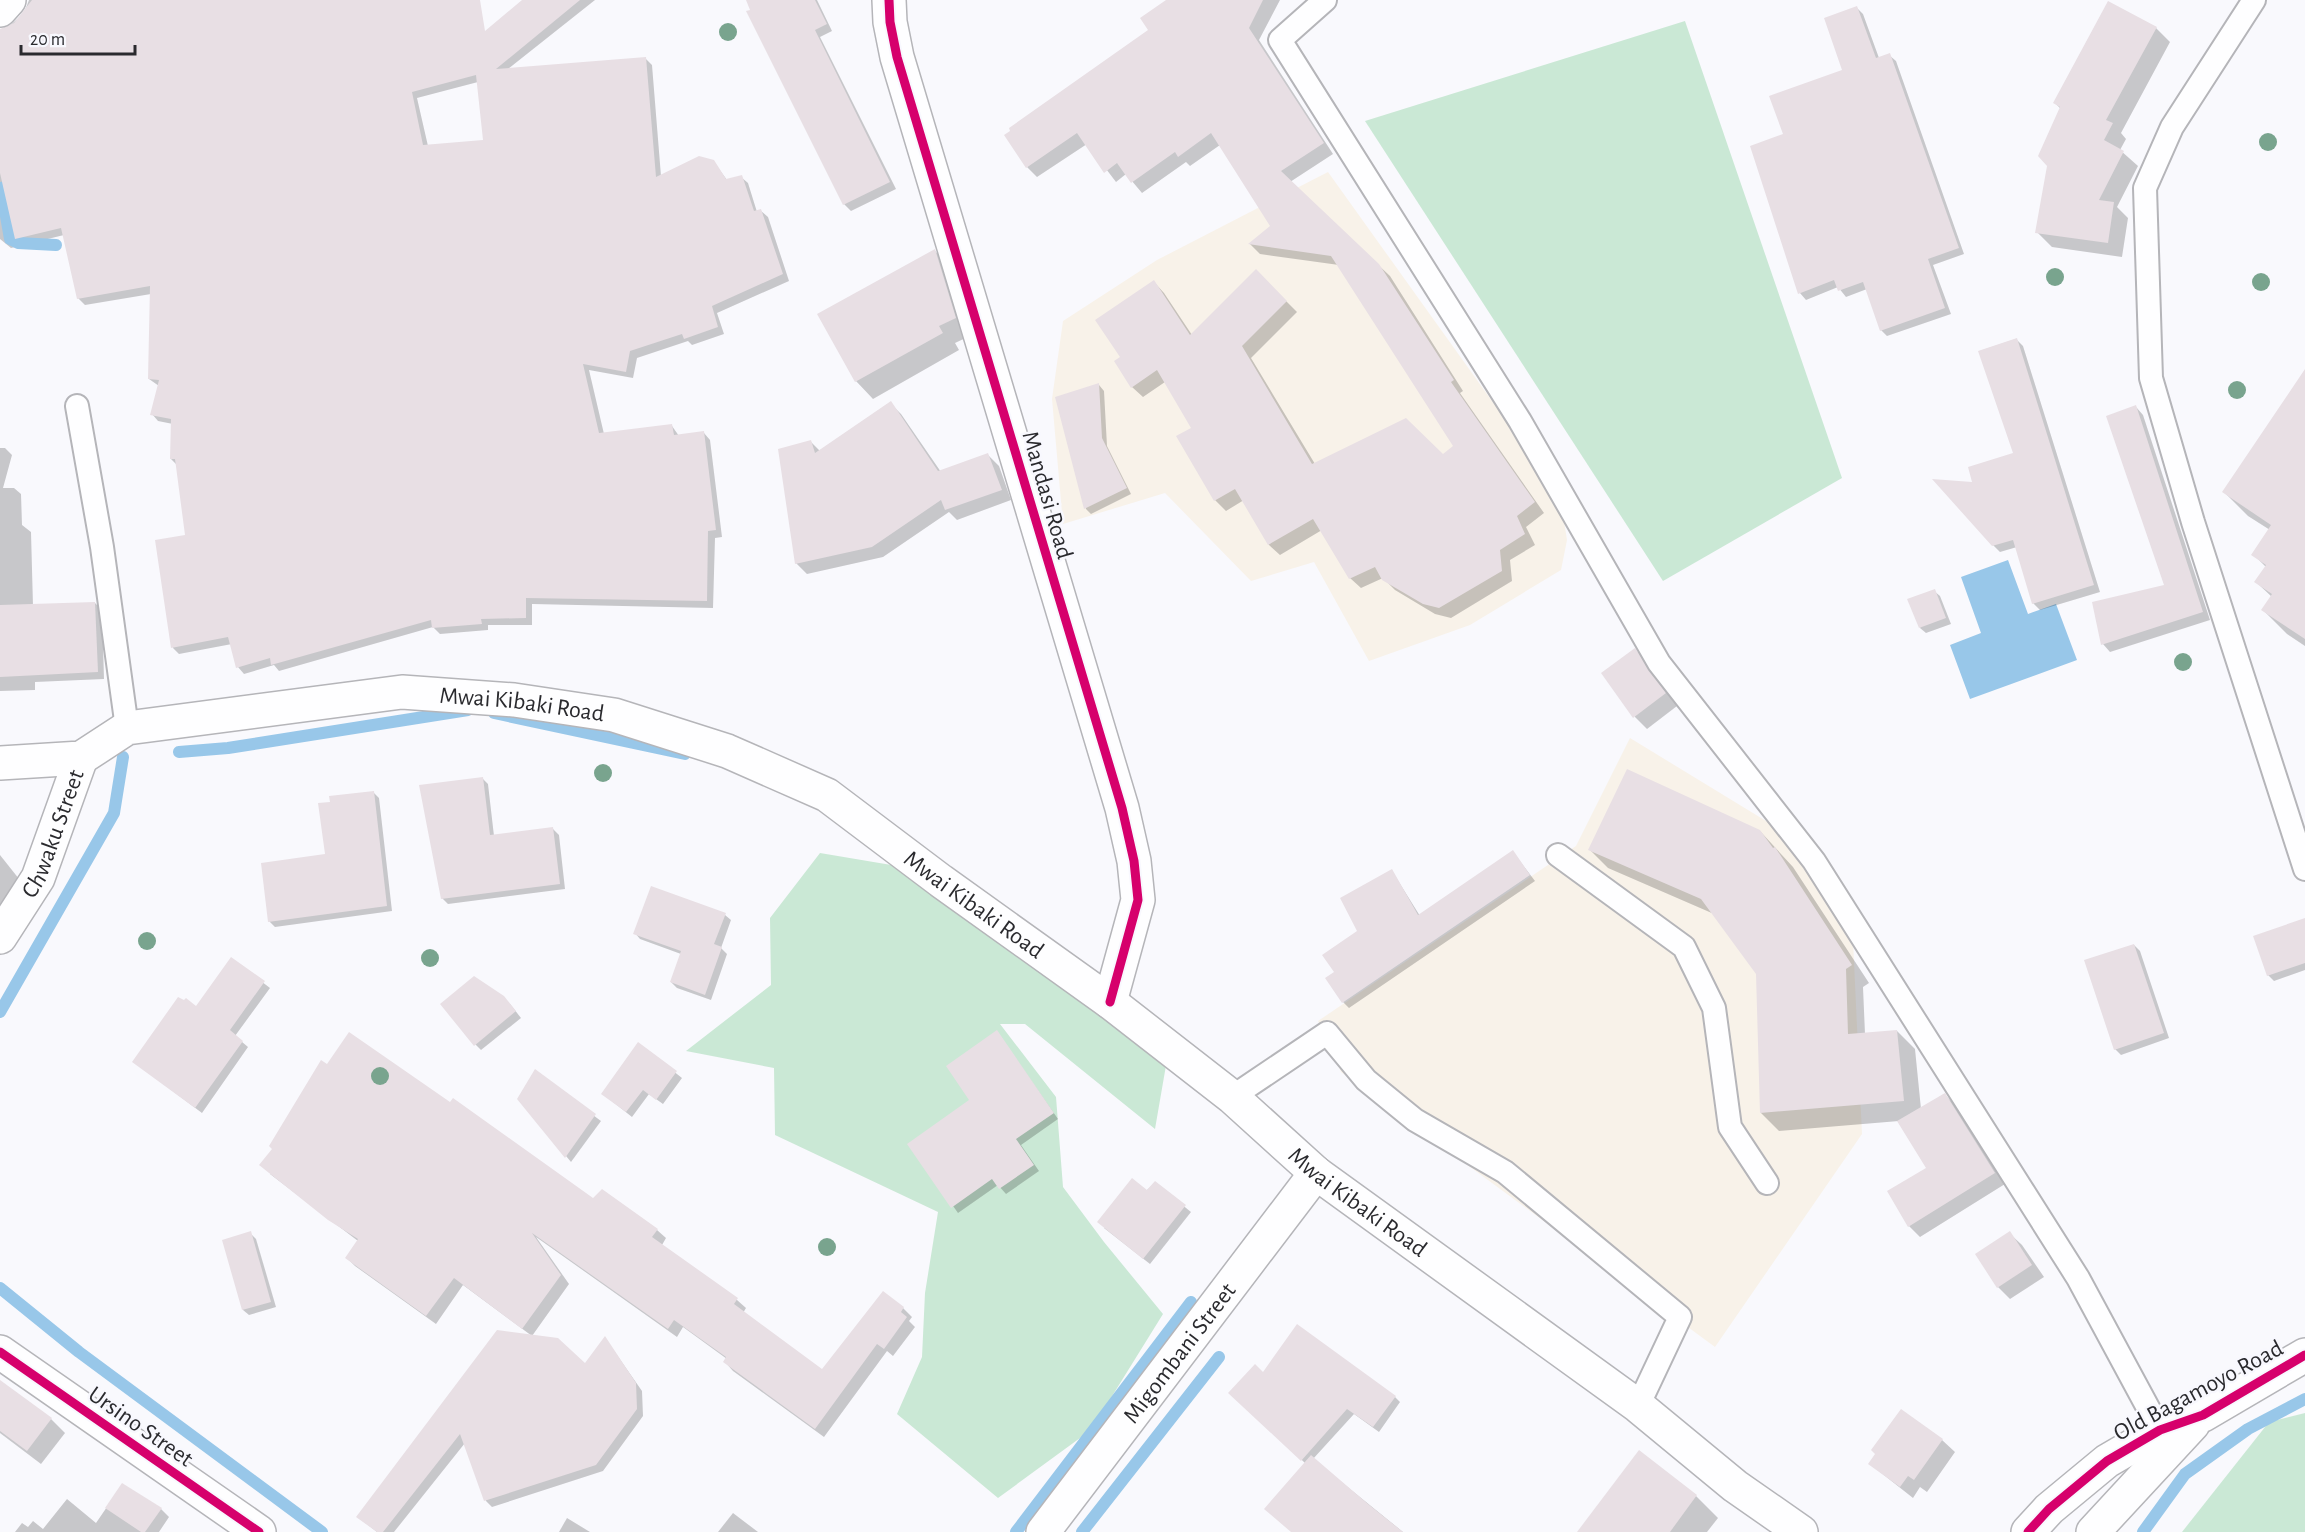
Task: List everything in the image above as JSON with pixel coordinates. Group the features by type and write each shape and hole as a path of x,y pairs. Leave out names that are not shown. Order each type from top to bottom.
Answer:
{"main road":[{"path":"0,10 9,0"},
{"name":"Mandasi Road","path":"890,0 890,22 897,57 1122,808 1134,861 1138,900 1110,1002"},
{"name":"Mwai Kibaki Road","path":"81,758 127,728 402,692 514,700 614,715 727,751 828,795 941,881 1110,1002 1232,1097 1316,1173 1638,1406 1735,1486 1801,1532"},
{"path":"0,762 81,758"},
{"name":"Chwaku Street","path":"0,938 38,878 81,758"},
{"name":"Migombani Street","path":"1043,1532 1316,1173"},
{"name":"Ursino Street","path":"0,1352 259,1532"},
{"name":"Old Bagamoyo Road","path":"2028,1532 2049,1509 2108,1461 2160,1430 2203,1415 2305,1355"},
{"path":"2093,1532 2162,1455 2203,1415"}],"lane":[{"path":"1325,0 1280,40 1520,421 1659,663 1814,861 2078,1278 2160,1430"},
{"path":"2254,0 2172,127 2145,188 2151,378 2193,522 2305,868"},
{"path":"77,406 102,547 127,728"},
{"path":"1558,855 1684,947 1714,1008 1730,1127 1767,1183"},
{"path":"1232,1097 1327,1033 1366,1080 1382,1093 1415,1119 1505,1172 1680,1317 1638,1406"}],"shaded area":[{"path":"1328,172 1560,496 1567,540 1561,570 1470,625 1369,661 1314,562 1251,581 1165,493 1063,524 1052,399 1063,321 1157,260"},
{"path":"1630,738 1784,832 1853,940 1862,1134 1715,1347 1341,1072 1318,1021 1576,846"}],"green space":[{"path":"1685,21 1842,478 1663,581 1365,121"},
{"path":"820,853 915,869 1169,1048 1155,1129 1025,1024 1000,1024 1056,1097 1063,1187 1104,1242 1163,1314 1091,1430 998,1498 897,1414 922,1357 925,1293 938,1212 775,1135 774,1068 686,1051 771,985 770,918"},
{"path":"2305,1413 2305,1532 2182,1532 2269,1422"}],"water":[{"path":"2008,560 2028,614 2056,604 2077,660 1970,699 1950,645 1981,633 1961,577"}],"building":[{"path":"32,0 480,0 485,31 522,0 580,0 496,69 646,57 656,177 699,156 714,160 726,179 742,175 754,211 761,209 783,274 712,306 718,327 684,339 682,334 630,351 626,372 583,364 599,433 672,424 674,435 704,431 716,530 708,531 707,601 526,598 526,618 481,619 482,624 432,628 431,620 271,665 270,658 236,668 228,637 171,648 155,540 185,535 175,459 170,459 171,419 150,415 159,380 148,379 150,286 77,299 61,228 15,239 0,173 0,29 14,23","holes":["476,75 483,140 423,145 412,92"]},
{"path":"746,0 815,0 827,24 815,30 890,182 843,205 746,11 750,10"},
{"path":"1166,0 1263,0 1249,28 1324,143 1281,171 1379,264 1454,380 1451,382 1535,502 1517,516 1525,534 1500,550 1502,571 1439,608 1423,604 1382,580 1375,567 1349,579 1313,519 1268,545 1235,489 1214,501 1176,436 1191,428 1157,370 1131,388 1114,361 1120,357 1095,320 1154,280 1190,335 1256,269 1287,301 1242,346 1312,464 1406,418 1443,454 1453,446 1331,256 1248,244 1270,226 1211,133 1178,157 1175,152 1131,183 1117,163 1104,173 1077,133 1026,168 1004,135 1010,131 1009,128 1148,30 1140,18"},
{"path":"2108,1 2157,27 2106,120 2113,123 2104,140 2124,151 2099,200 2114,202 2108,243 2035,233 2047,166 2038,156 2060,107 2053,103"},
{"path":"1857,6 1876,58 1890,53 1959,248 1928,259 1945,308 1880,331 1863,282 1838,291 1834,280 1798,294 1750,146 1783,134 1769,96 1842,70 1824,18"},
{"path":"935,249 956,318 939,326 943,333 855,382 817,314"},
{"path":"2017,338 2094,585 2032,604 2013,540 1992,546 1932,479 1972,482 1968,467 2013,453 1978,351"},
{"path":"2305,369 2305,639 2261,610 2272,594 2254,582 2266,565 2251,555 2271,525 2222,492"},
{"path":"1099,383 1102,438 1127,488 1084,509 1055,397"},
{"path":"891,401 938,471 988,453 1002,490 945,510 941,500 872,547 795,564 778,449 811,440 815,453"},
{"path":"2136,405 2203,612 2101,645 2092,602 2164,585 2106,416"},
{"path":"1935,589 1946,618 1919,628 1907,599"},
{"path":"95,602 98,672 0,677 0,605"},
{"path":"1635,648 1666,693 1633,718 1601,673"},
{"path":"1627,769 1760,830 1773,848 1775,847 1852,965 1846,969 1848,1034 1897,1030 1904,1101 1760,1113 1756,974 1701,899 1588,850"},
{"path":"483,777 490,835 553,827 560,884 441,899 419,785"},
{"path":"374,791 387,906 268,922 261,863 325,854 318,803 330,802 329,796"},
{"path":"1513,850 1530,875 1342,1003 1325,978 1334,972 1322,955 1357,931 1340,898 1392,869 1418,915"},
{"path":"651,886 726,913 714,944 722,947 705,995 670,982 681,951 633,934"},
{"path":"2305,918 2305,963 2267,976 2253,936"},
{"path":"2134,944 2164,1033 2114,1050 2084,960"},
{"path":"231,957 265,981 230,1030 243,1041 195,1108 132,1062 178,997 184,1000 186,998 196,1006"},
{"path":"474,976 504,996 516,1011 474,1046 440,1004"},
{"path":"997,1030 1054,1113 1016,1139 1034,1165 999,1189 992,1179 951,1208 907,1144 969,1100 946,1066"},
{"path":"349,1032 450,1102 453,1098 593,1198 602,1189 658,1229 652,1237 738,1298 734,1304 822,1369 883,1291 904,1307 901,1312 907,1317 884,1349 877,1344 815,1429 723,1362 726,1357 674,1320 668,1329 532,1233 561,1275 522,1329 454,1278 426,1316 345,1258 358,1239 328,1220 259,1165 272,1149 269,1146 321,1060 327,1064"},
{"path":"638,1042 677,1071 656,1100 643,1090 626,1112 601,1094"},
{"path":"535,1069 596,1114 565,1158 517,1099"},
{"path":"1945,1093 1995,1173 1908,1227 1887,1191 1926,1168 1897,1121"},
{"path":"1132,1178 1147,1190 1155,1181 1186,1205 1143,1259 1097,1222"},
{"path":"251,1231 271,1302 242,1310 222,1240"},
{"path":"2010,1231 2032,1265 1997,1288 1975,1254"},
{"path":"1297,1324 1396,1396 1373,1427 1347,1409 1301,1461 1228,1393 1255,1364 1263,1372"},
{"path":"497,1330 558,1338 585,1363 605,1336 636,1383 637,1409 596,1465 484,1501 460,1434 383,1532 377,1532 356,1517"},
{"path":"0,1380 52,1418 27,1451 0,1431"},
{"path":"1901,1409 1943,1439 1914,1480 1908,1476 1900,1487 1868,1464 1875,1454 1871,1450"},
{"path":"1639,1450 1697,1495 1670,1532 1577,1532"},
{"path":"1311,1455 1403,1532 1291,1532 1264,1509"},
{"path":"122,1483 162,1508 145,1532 141,1532 105,1508"}],"waterway":[{"path":"19,184 1,188 10,239 18,243 56,245"},
{"path":"179,752 228,748 468,710"},
{"path":"494,713 685,754"},
{"path":"0,1012 114,813 123,757"},
{"path":"0,1288 79,1352 322,1532"},
{"path":"1016,1532 1191,1302"},
{"path":"1082,1532 1219,1357"},
{"path":"2143,1532 2185,1474 2248,1429 2305,1399"}],"cycle path":[{"path":"889,0 890,22 897,57 1122,808 1134,861 1138,900 1110,1002"},
{"path":"0,1352 259,1532"},
{"path":"2028,1532 2049,1509 2107,1461 2160,1430 2203,1415 2305,1355"}]}
